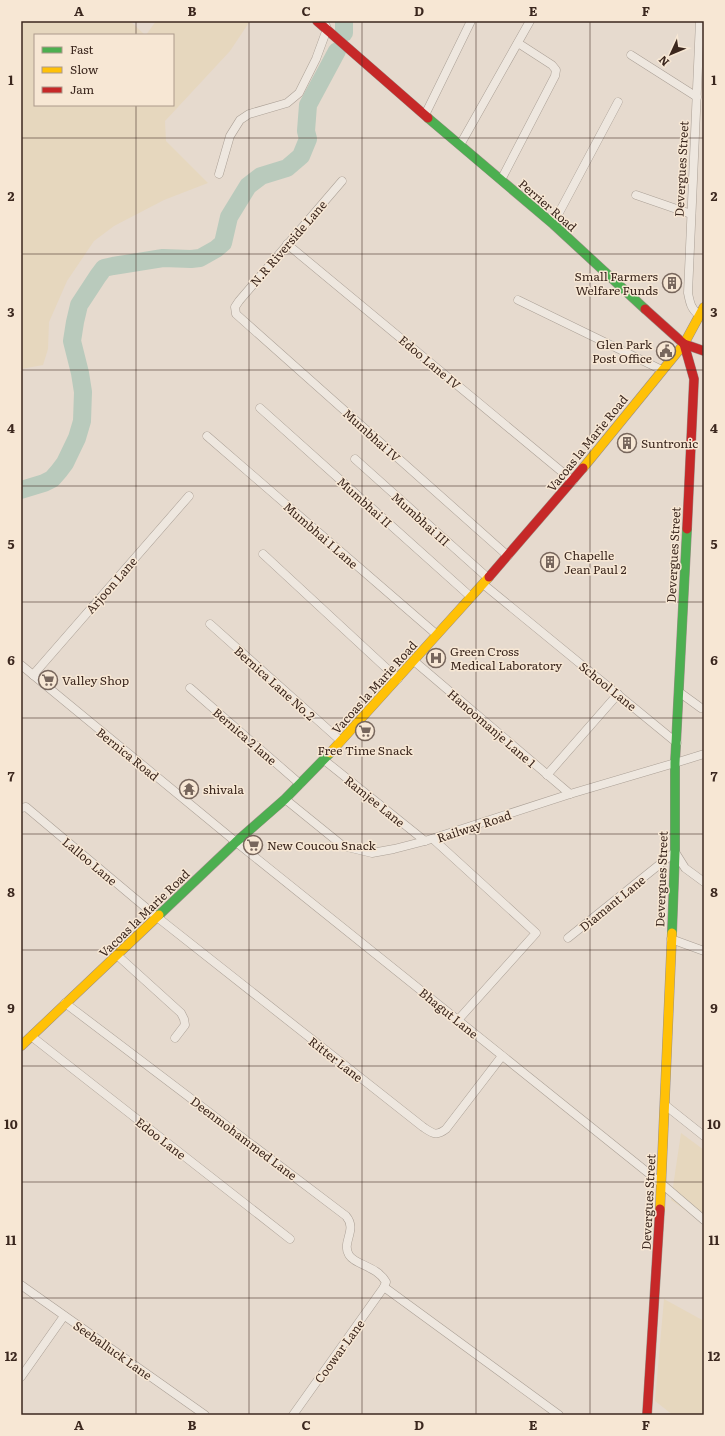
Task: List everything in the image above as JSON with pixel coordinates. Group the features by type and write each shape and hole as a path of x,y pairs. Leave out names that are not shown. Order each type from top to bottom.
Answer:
{"street":[{"name":"Perrier Road","path":"317,21 325,25 393,88 553,224 684,344"},
{"path":"425,115 471,21"},
{"path":"460,145 530,21"},
{"name":"Devergues Street","path":"700,21 688,293 690,306 694,311 702,311"},
{"path":"219,174 230,136 240,120 249,114 287,103 299,93 316,59 325,25"},
{"path":"501,180 555,76 556,70 552,65 518,43"},
{"path":"631,55 697,97"},
{"path":"553,224 618,102"},
{"name":"N.R Riverside Lane","path":"236,310 239,301 342,181"},
{"path":"636,195 691,214"},
{"name":"Edoo Lane IV","path":"287,244 573,481"},
{"path":"518,300 662,370"},
{"name":"Mumbhai IV","path":"236,310 508,556"},
{"name":"Vacoas la Marie Road","path":"21,1046 324,760 414,661 436,634 486,581 573,481 684,344 702,311"},
{"path":"684,344 703,351"},
{"name":"Devergues Street","path":"647,1415 662,1184 674,852 675,764 694,379 684,344"},
{"name":"Mumbhai II","path":"260,408 471,597"},
{"name":"Mumbhai I Lane","path":"207,436 436,634"},
{"name":"Mumbhai III","path":"355,459 486,581"},
{"name":"Arjoon Lane","path":"33,675 189,496"},
{"path":"263,554 398,679"},
{"name":"School Lane","path":"486,581 676,743"},
{"name":"Bernica Lane No.2","path":"210,624 341,741"},
{"name":"Hanoomanje Lane 1","path":"414,661 570,794"},
{"name":"Bernica Road","path":"21,665 236,842"},
{"name":"Bernica 2 lane","path":"190,688 300,784"},
{"path":"679,692 703,708"},
{"path":"546,775 618,694"},
{"name":"Railway Road","path":"284,799 343,846 372,853 429,840 570,794 675,764 704,754"},
{"name":"Ramjee Lane","path":"324,760 429,840 536,933 458,1020"},
{"name":"Lalloo Lane","path":"22,807 26,808 157,917"},
{"name":"Bhagut Lane","path":"236,842 662,1184 704,1220"},
{"path":"674,852 685,868 704,882"},
{"name":"Diamant Lane","path":"568,938 674,852"},
{"name":"Ritter Lane","path":"157,917 422,1127 434,1134 440,1134 446,1130 502,1056"},
{"path":"671,939 704,951"},
{"path":"117,955 181,1013 185,1025 175,1038"},
{"name":"Deenmohammed Lane","path":"65,1004 346,1216 351,1221 352,1228 347,1249 349,1255 354,1260 370,1267 383,1276 386,1282 384,1287"},
{"name":"Edoo Lane","path":"31,1036 290,1239"},
{"path":"665,1105 704,1136"},
{"name":"Seeballuck Lane","path":"21,1285 205,1415"},
{"path":"384,1287 558,1415"},
{"name":"Coowar Lane","path":"293,1415 384,1287"},
{"path":"21,1377 64,1316"}],"shaded area":[{"path":"21,21 130,21 144,34 34,34 34,106 174,106 174,34 147,34 156,21 250,21 230,51 165,121 166,141 208,183 164,200 114,226 94,241 67,281 49,322 48,349 43,365 21,369"},
{"path":"681,1133 704,1150 704,1223 671,1200"},
{"path":"664,1299 704,1321 704,1415 673,1415 655,1401"}],"waterway":[{"path":"344,21 344,33"},
{"path":"21,490 52,479 65,463 77,438 82,421 83,392 72,341 79,305 98,276 104,268 113,266 163,258 200,258 216,249 223,243 229,217 248,186 261,176 287,168 301,156 308,139 306,131 308,105 337,51"}],"traffic: fast":[{"path":"428,118 553,224 645,309"},
{"path":"672,933 675,852 675,763 687,529"},
{"path":"159,915 236,842 285,799 330,753"}],"traffic: slow":[{"path":"583,468 684,344 704,307"},
{"path":"330,753 489,577"},
{"path":"21,1046 159,915"},
{"path":"660,1209 672,933"}],"traffic: jam":[{"path":"317,21 428,118"},
{"path":"645,309 684,344 704,351"},
{"path":"684,344 694,379 687,529"},
{"path":"489,577 583,468"},
{"path":"647,1415 660,1209"}],"place":[{"name":"Small Farmers Welfare Funds","path":"672,283"},
{"name":"Glen Park Post Office","path":"666,351"},
{"name":"Suntronic","path":"627,443"},
{"name":"Chapelle Jean Paul 2","path":"550,562"},
{"name":"Green Cross Medical Laboratory","path":"436,658"},
{"name":"Valley Shop","path":"48,680"},
{"name":"Free Time Snack","path":"365,731"},
{"name":"shivala","path":"189,789"},
{"name":"New Coucou Snack","path":"253,845"}]}
